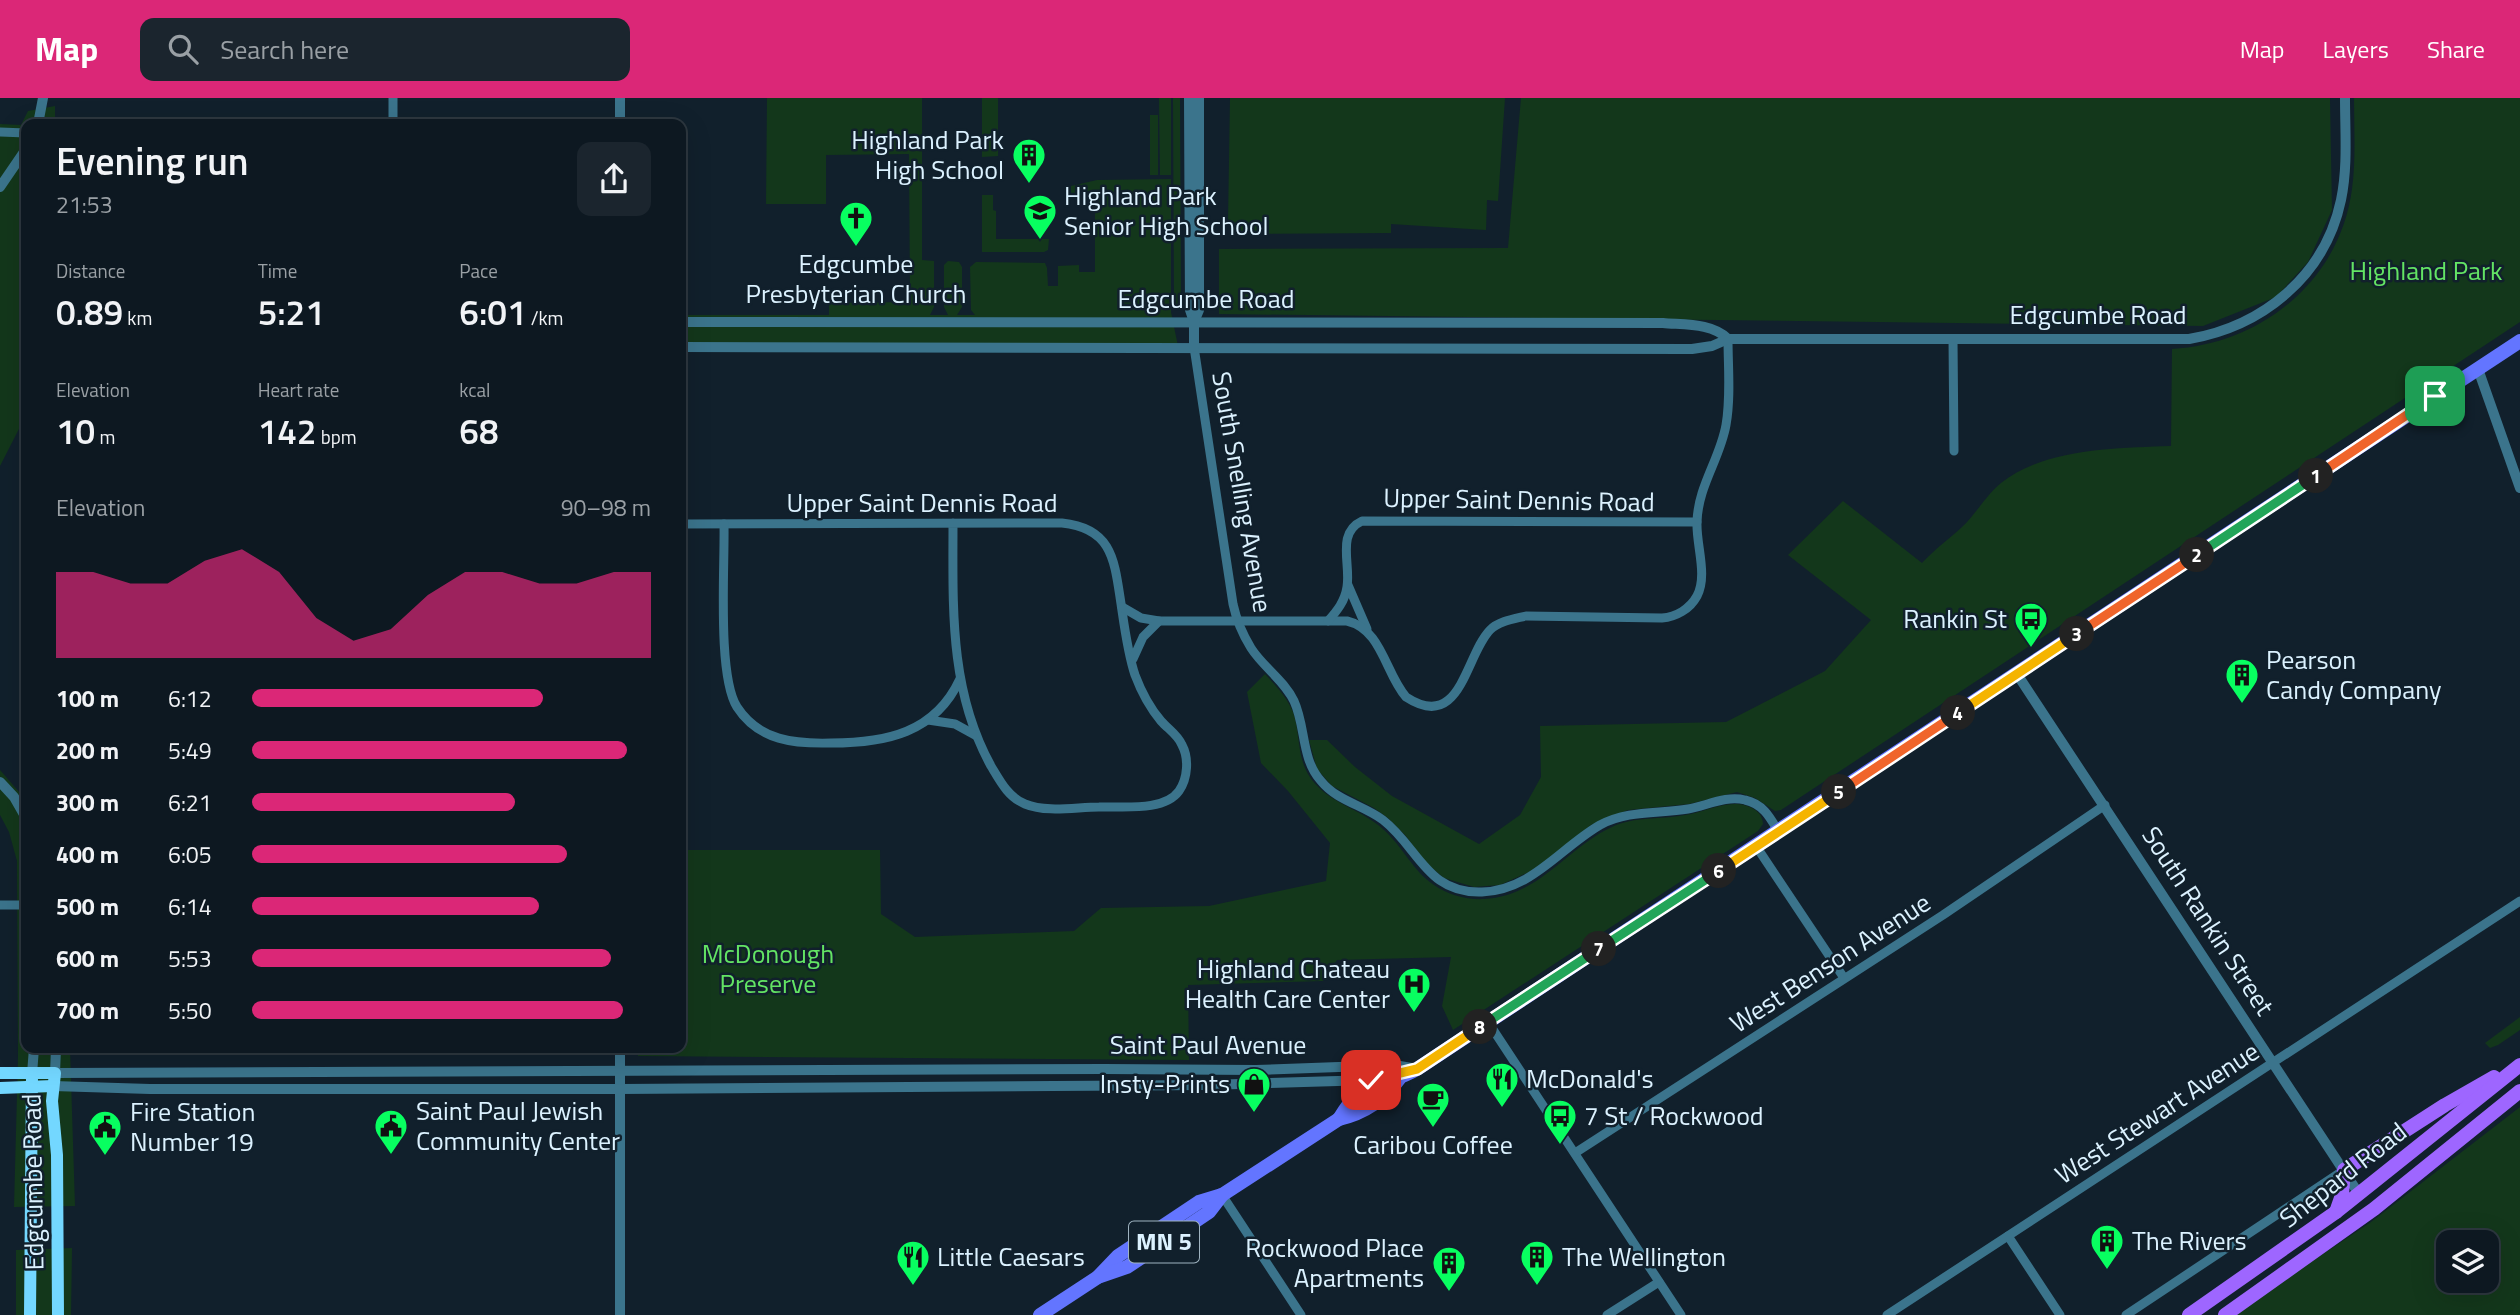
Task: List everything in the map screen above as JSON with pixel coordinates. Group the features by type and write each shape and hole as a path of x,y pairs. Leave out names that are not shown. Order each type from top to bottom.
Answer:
{"highway":[{"path":"2336,1212 2342,1195 2344,1170 2445,1105 2520,1064"},
{"name":"Shepard Road","path":"2189,1315 2336,1212 2520,1064"},
{"name":"Shepard Road","path":"2225,1315 2316,1252 2520,1091"},
{"path":"2316,1252 2358,1210 2361,1204 2359,1194 2383,1192 2433,1162"}],"main road":[{"name":"MN 5","path":"1040,1315 1098,1277 1127,1266 1141,1257 1209,1212 1222,1195 1339,1119 1352,1102 1379,1085 1399,1079 1417,1069 2520,341"},
{"name":"Saint Paul Avenue","path":"0,1073 32,1074 54,1079"},
{"name":"Edgcumbe Road","path":"30,1315 32,1074"},
{"name":"Saint Paul Avenue","path":"0,1088 30,1087 54,1079"},
{"name":"Edgcumbe Road","path":"54,1079 58,1315"}],"street":[{"path":"38,119 43,98"},
{"path":"393,98 393,119"},
{"path":"620,98 620,119"},
{"name":"South Snelling Avenue","path":"1189,98 1190,310 1194,322 1194,348 1233,604 1251,648 1290,694 1302,726 1308,759 1321,781 1334,794 1368,810 1385,822 1425,869 1450,886 1479,892 1511,886 1549,865 1603,824 1639,812 1686,809 1725,800 1744,799 1766,812 1778,831"},
{"name":"South Snelling Avenue","path":"1194,322 1199,310 1199,98"},
{"name":"Edgcumbe Road","path":"686,347 1692,349 1712,346 1728,339 2173,341 2216,334 2260,315 2292,290 2305,274 2319,254 2336,218 2345,175 2345,98"},
{"path":"0,132 21,133"},
{"path":"0,187 21,156"},
{"name":"Edgcumbe Road","path":"686,322 1663,323 1720,330 1728,339"},
{"path":"1348,585 1369,634 1406,697 1415,703 1426,705 1446,702 1459,690 1477,649 1489,631 1510,619 1676,616 1697,596 1701,579 1697,522 1699,502 1726,425 1728,339"},
{"path":"1953,339 1954,451"},
{"path":"2478,369 2520,488"},
{"name":"Upper Saint Dennis Road","path":"1328,621 1344,600 1348,585 1346,539 1358,522 1368,519 1697,522"},
{"name":"Upper Saint Dennis Road","path":"686,524 953,523 1062,523 1086,528 1103,540 1109,549 1115,567 1132,664 1150,705 1182,744 1186,773 1179,792 1164,802 1147,805 1043,808 1016,799 1002,785 975,735 964,701 953,608 953,523"},
{"path":"724,524 725,667 731,694 746,718 761,731 774,738 802,744 874,742 904,733 928,720 951,698 960,678"},
{"path":"1122,607 1141,618 1159,621 1328,621 1361,624 1369,634"},
{"path":"1132,664 1137,646 1159,621"},
{"name":"South Rankin Street","path":"2017,674 2359,1194"},
{"path":"928,720 955,724 975,735"},
{"path":"0,782 21,809"},
{"name":"West Benson Avenue","path":"1576,1153 1943,915 2105,805"},
{"path":"1756,846 1844,978"},
{"name":"West Stewart Avenue","path":"1887,1315 2520,901"},
{"path":"0,905 21,905"},
{"path":"1488,1022 1681,1315"},
{"name":"Edgcumbe Road","path":"32,1074 34,1053"},
{"name":"Edgcumbe Road","path":"54,1079 56,1053"},
{"path":"620,1053 620,1315"},
{"name":"Saint Paul Avenue","path":"54,1079 620,1072 1256,1070 1394,1065 1417,1069"},
{"name":"Saint Paul Avenue","path":"54,1079 150,1089 1208,1085 1372,1080 1417,1069"},
{"path":"2126,1315 2344,1170"},
{"path":"1222,1195 1301,1315"},
{"path":"2008,1236 2060,1315"},
{"path":"1607,1315 1659,1282"}],"green space":[{"path":"767,98 922,98 922,260 934,261 934,307 930,315 948,315 944,307 944,265 948,261 959,262 962,267 962,307 957,315 975,315 971,310 970,267 976,262 1045,263 1048,286 1058,286 1058,266 1079,265 1079,272 1095,272 1095,193 1071,193 1071,186 1097,180 1171,179 1171,312 1179,351 686,352 686,315 829,315 829,303 910,302 909,154 826,155 826,204 766,204"},
{"path":"982,98 998,98 998,156 982,157"},
{"path":"1159,98 1171,98 1171,175 1160,175"},
{"path":"1173,98 1180,98 1179,305 1174,305"},
{"name":"Highland Park Senior High School","path":"1230,98 1505,98 1498,201 1487,200 1486,230 1391,224 1391,233 1241,234 1228,222"},
{"path":"1521,98 2330,98 2332,210 2308,262 2276,297 2203,326 1219,314 1219,249 1508,248"},
{"name":"Highland Park","path":"2354,98 2520,98 2520,322 1781,810 1775,811 1755,798 1737,792 1689,804 1628,810 1591,825 1529,872 1500,885 1474,887 1444,878 1425,862 1406,836 1388,818 1332,786 1317,769 1309,740 1327,740 1355,767 1392,796 1479,844 1520,815 1541,777 1540,726 1726,722 1825,671 1871,620 1788,555 1843,501 1922,563 1967,522 2001,483 2019,471 2060,456 2082,452 2171,446 2172,349 2205,344 2236,335 2265,320 2291,302 2313,279 2331,252 2344,222 2352,189"},
{"path":"55,106 55,119 24,119 28,111"},
{"path":"1150,115 1158,115 1158,175 1150,175"},
{"path":"0,124 21,125 21,425 0,466"},
{"path":"982,195 993,195 996,239 1049,239 1048,250 982,252"},
{"name":"McDonough Preserve","path":"1265,674 1291,707 1304,767 1315,784 1333,799 1375,822 1427,879 1439,889 1458,896 1484,899 1504,896 1521,889 1552,870 1596,836 1630,821 1691,814 1737,804 1754,810 1761,816 1763,824 1758,831 1453,1030 1442,1006 1451,957 1337,960 1323,981 1188,985 1189,1060 638,1056 638,1053 686,1053 686,850 880,850 881,914 915,937 1074,931 1101,908 1209,906 1326,881 1330,843 1288,791 1261,763 1247,692"},
{"path":"0,770 21,794 21,1053 70,1053 75,1206 14,1207 18,1056 17,861 9,832 0,815"},
{"path":"2520,1017 2520,1030 2490,1048 2485,1043"},
{"path":"2520,1107 2520,1315 2232,1315 2371,1222"},
{"path":"72,1248 71,1315 16,1315 16,1250"}],"place":[{"name":"Highland Park High School","path":"1029,185"},
{"name":"Highland Park Senior High School","path":"1040,241"},
{"name":"Edgcumbe Presbyterian Church","path":"856,248"},
{"name":"Rankin St","path":"2031,649"},
{"name":"Pearson Candy Company","path":"2242,705"},
{"name":"Highland Chateau Health Care Center","path":"1414,1014"},
{"name":"McDonald's","path":"1502,1109"},
{"name":"Insty-Prints","path":"1254,1114"},
{"name":"Caribou Coffee","path":"1433,1129"},
{"name":"7 St / Rockwood","path":"1560,1146"},
{"name":"Saint Paul Jewish Community Center","path":"391,1156"},
{"name":"Fire Station Number 19","path":"105,1157"},
{"name":"The Rivers","path":"2107,1271"},
{"name":"Little Caesars","path":"913,1287"},
{"name":"The Wellington","path":"1537,1287"},
{"name":"Rockwood Place Apartments","path":"1449,1293"}],"route":[{"path":"1371,1080 1417,1069 2435,396"}]}
